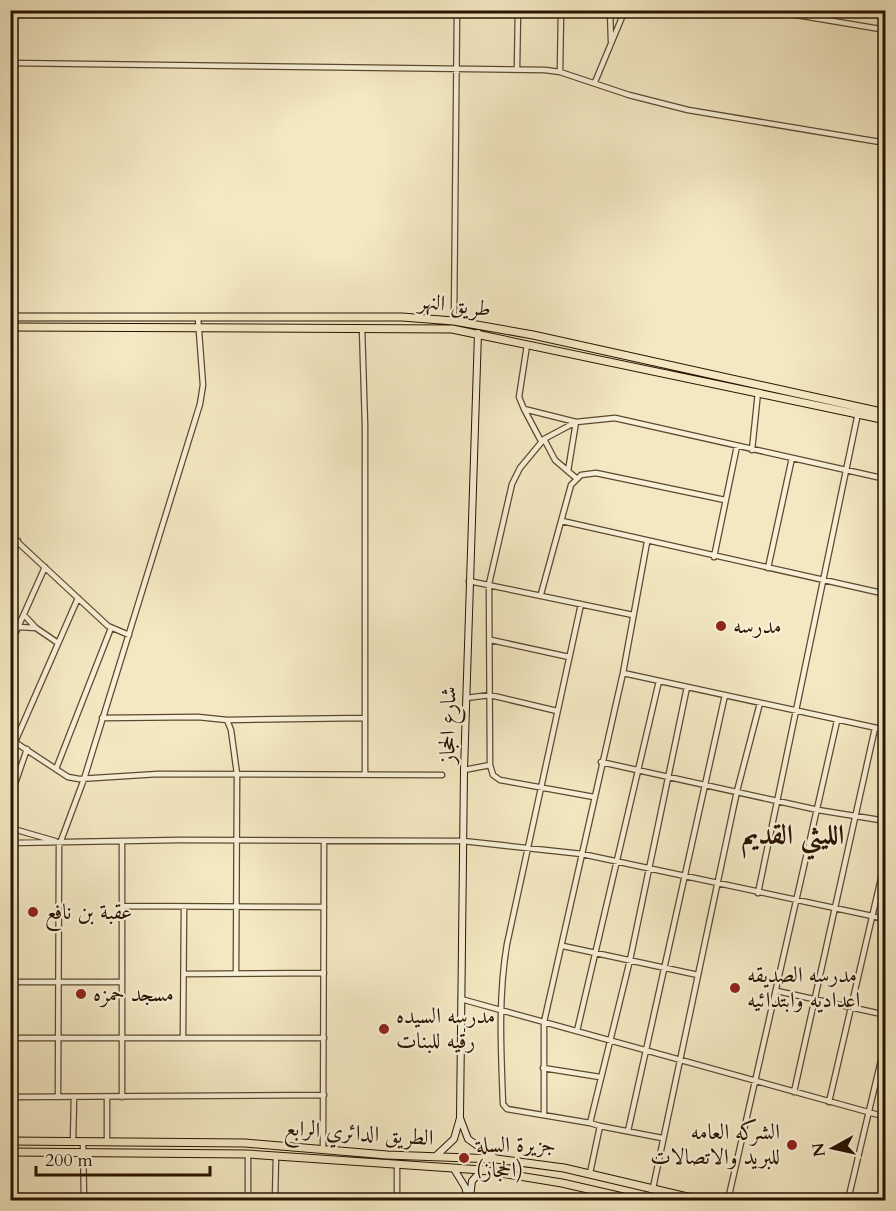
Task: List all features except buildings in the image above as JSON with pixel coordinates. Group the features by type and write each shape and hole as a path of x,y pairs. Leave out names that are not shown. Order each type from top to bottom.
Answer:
{"main road":[{"name":"طريق النهر","path":"10,317 402,317 454,321 538,337 885,413"},
{"name":"طريق النهر","path":"10,327 452,329 885,420"},
{"name":"شارع الحجاز","path":"436,1155 454,1138 460,1118 464,770 478,333"},
{"path":"460,1118 468,1138 496,1159"},
{"name":"الطريق الدائري الرابع","path":"10,1142 245,1143 496,1159 590,1173 700,1200"},
{"name":"الطريق الدائري الرابع","path":"10,1152 248,1154 482,1170 545,1180 636,1200"},
{"path":"454,1169 470,1200"},
{"path":"470,1200 472,1181 482,1170"}],"street":[{"path":"454,321 457,10"},
{"path":"517,68 518,10"},
{"path":"560,72 561,10"},
{"path":"610,10 611,44"},
{"path":"595,82 625,10"},
{"path":"767,10 885,30"},
{"path":"10,63 517,68 560,72 629,95 688,110 885,143"},
{"path":"58,1097 58,850 84,779 200,404 203,385 198,318"},
{"path":"362,327 365,425 364,774"},
{"path":"526,345 519,397 524,410 555,460 576,478"},
{"path":"752,450 758,392"},
{"path":"524,410 576,422 615,418 885,479"},
{"path":"758,892 848,470 858,413"},
{"path":"576,422 543,440 520,468 512,484 489,584 490,765 496,778 594,798"},
{"path":"568,471 576,422"},
{"path":"714,557 737,446"},
{"path":"768,568 792,458"},
{"path":"541,594 571,484 581,475 596,473 725,500"},
{"path":"562,521 714,557 883,593 885,565"},
{"path":"10,535 111,628 129,634"},
{"path":"10,553 18,542"},
{"path":"544,1115 544,1022 601,762 623,673 648,542"},
{"path":"10,645 45,567"},
{"path":"469,581 541,594 633,615"},
{"path":"78,598 13,740 68,777 84,779 158,774 442,774"},
{"path":"581,604 503,966 503,1104 507,1109 662,1138"},
{"path":"24,615 36,628 58,643"},
{"path":"19,627 36,628"},
{"path":"56,769 111,628"},
{"path":"491,640 569,657"},
{"path":"623,673 885,730"},
{"path":"577,1030 659,681"},
{"path":"590,1123 630,960 687,687"},
{"path":"466,698 490,694 557,711"},
{"path":"628,1131 725,695"},
{"path":"653,1188 737,791 760,703"},
{"path":"102,718 198,717 227,720 364,718"},
{"path":"227,720 231,730 237,774 236,973"},
{"path":"728,1200 837,721"},
{"path":"794,1092 875,728"},
{"path":"10,798 27,749"},
{"path":"601,762 818,810 885,821"},
{"path":"464,770 490,765"},
{"path":"10,828 61,843"},
{"path":"10,843 463,841 582,854 885,919"},
{"path":"122,842 122,1097"},
{"path":"323,1149 324,842"},
{"path":"829,1102 885,857"},
{"path":"122,906 324,907"},
{"path":"183,1037 184,907"},
{"path":"562,946 698,975"},
{"path":"184,974 324,974"},
{"path":"10,982 122,982"},
{"path":"777,991 885,1015"},
{"path":"461,999 885,1117"},
{"path":"10,1038 324,1038"},
{"path":"848,1200 885,1039"},
{"path":"543,1068 600,1077"},
{"path":"10,1097 324,1095"},
{"path":"73,1142 74,1097"},
{"path":"107,1097 107,1142"},
{"path":"590,1173 600,1126"},
{"path":"83,1142 84,1200"},
{"path":"248,1154 248,1200"},
{"path":"275,1200 276,1156"},
{"path":"397,1164 397,1200"}],"place":[{"name":"مدرسه","path":"721,626"},
{"name":"عقبة بن نافع","path":"33,912"},
{"name":"مدرسه الصديقه اعداديه وابتدائيه","path":"735,988"},
{"name":"مسجد حمزه","path":"81,994"},
{"name":"مدرسه السيده رقيه للبنات","path":"384,1029"},
{"name":"الشركه العامه للبريد والاتصالات","path":"792,1145"},
{"name":"جزيرة السلة (الحجاز)","path":"464,1158"}],"district":[{"name":"الليثي القديم","path":"793,835"}]}
